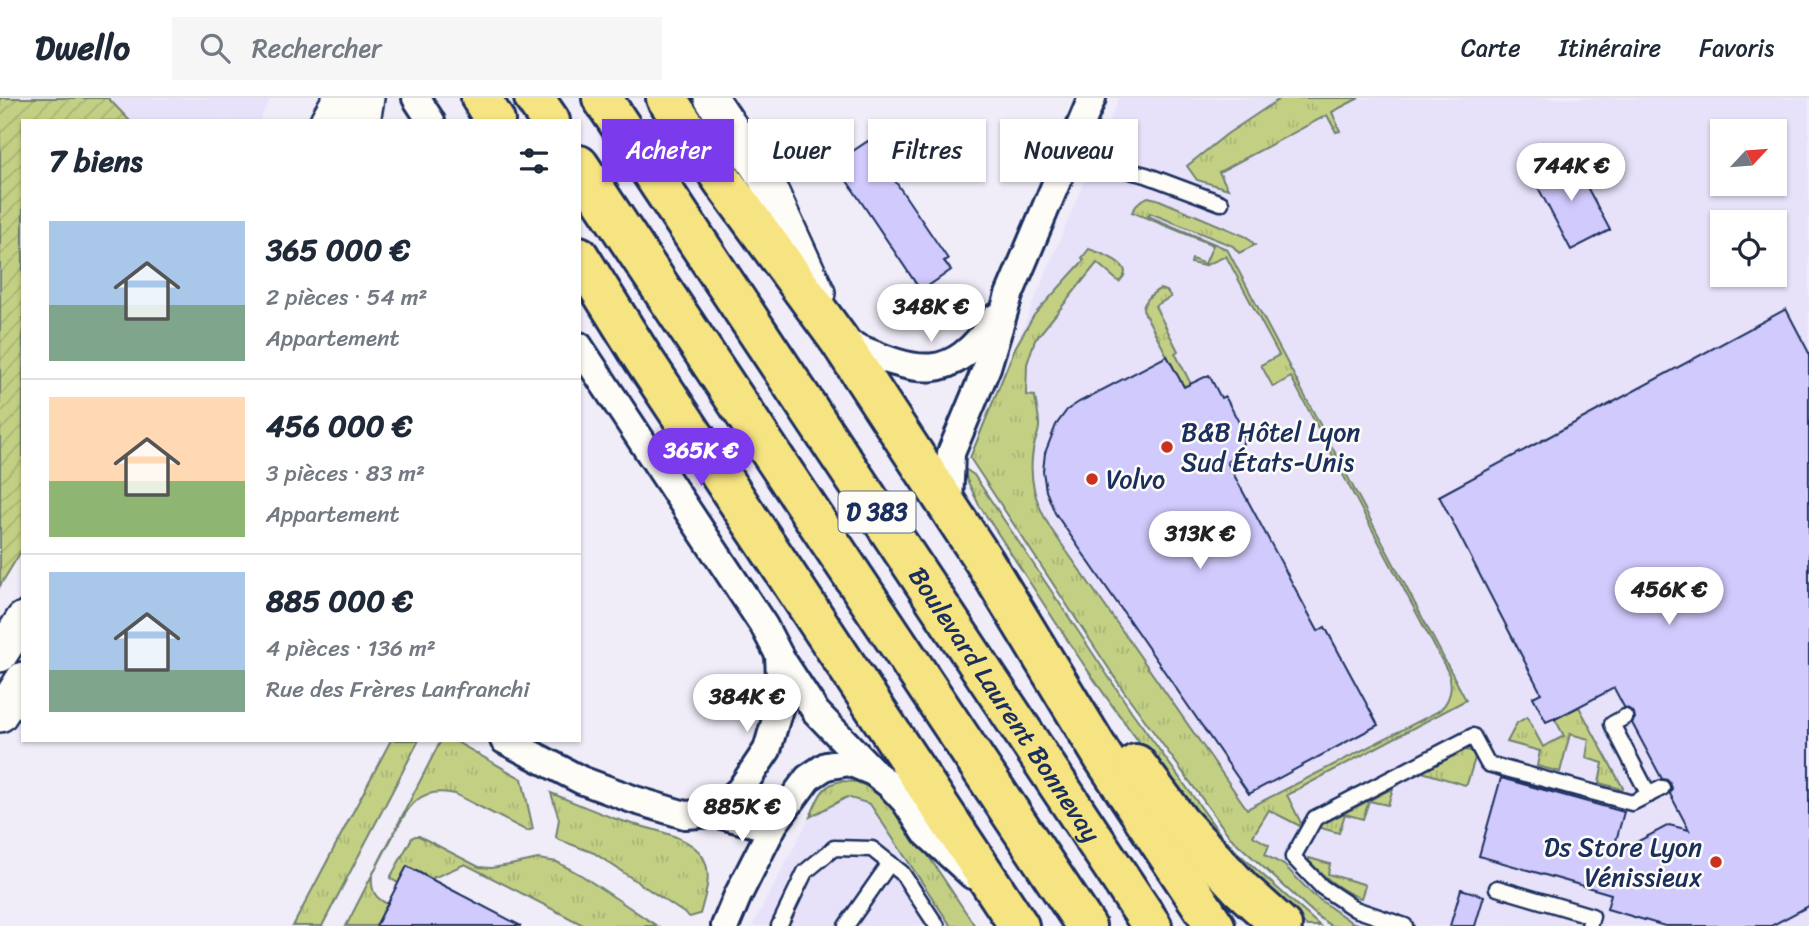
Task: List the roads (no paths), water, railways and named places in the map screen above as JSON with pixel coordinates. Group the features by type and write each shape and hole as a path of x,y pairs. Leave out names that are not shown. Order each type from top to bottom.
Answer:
{"highway":[{"path":"481,98 494,119"},
{"path":"534,98 549,119"},
{"name":"Boulevard Laurent Bonnevay","path":"602,98 1153,926"},
{"path":"666,98 839,340 949,505 1103,757 1215,926"},
{"name":"Boulevard Laurent Bonnevay","path":"581,168 1086,926"},
{"path":"581,259 642,357 1012,915"},
{"path":"1003,592 1123,745 1180,823 1241,889 1282,926"}],"street":[{"path":"328,119 338,102 344,98"},
{"path":"362,119 367,98"},
{"path":"416,98 430,119"},
{"path":"711,98 765,178 839,340 888,360 915,367 932,368 950,364 982,339 1009,295"},
{"path":"1084,119 1092,98"},
{"path":"949,505 951,453 987,367 1009,295 1058,182"},
{"path":"581,349 764,626 779,655 816,712 873,772 905,801 926,833 1012,915"},
{"path":"0,655 21,622"},
{"path":"714,813 740,790 767,750 781,702 779,655"},
{"path":"0,715 21,682"},
{"path":"507,742 582,780 635,800 685,815 714,813 760,824 774,824"},
{"path":"725,926 774,824 808,778 826,766 849,762 873,772"}],"lane":[{"path":"1138,172 1221,203"},
{"path":"1405,926 1355,909 1322,887 1293,857 1315,818 1473,736 1489,764 1632,803 1656,791 1612,724 1625,718"},
{"path":"779,926 805,872 834,848 873,849 902,873 937,926"},
{"path":"846,926 890,863"},
{"path":"1497,888 1592,916 1589,926"}],"place":[{"name":"B&B Hôtel Lyon Sud États-Unis","path":"1167,447"},
{"name":"Volvo","path":"1092,479"},
{"name":"Ds Store Lyon Vénissieux","path":"1716,862"}]}
